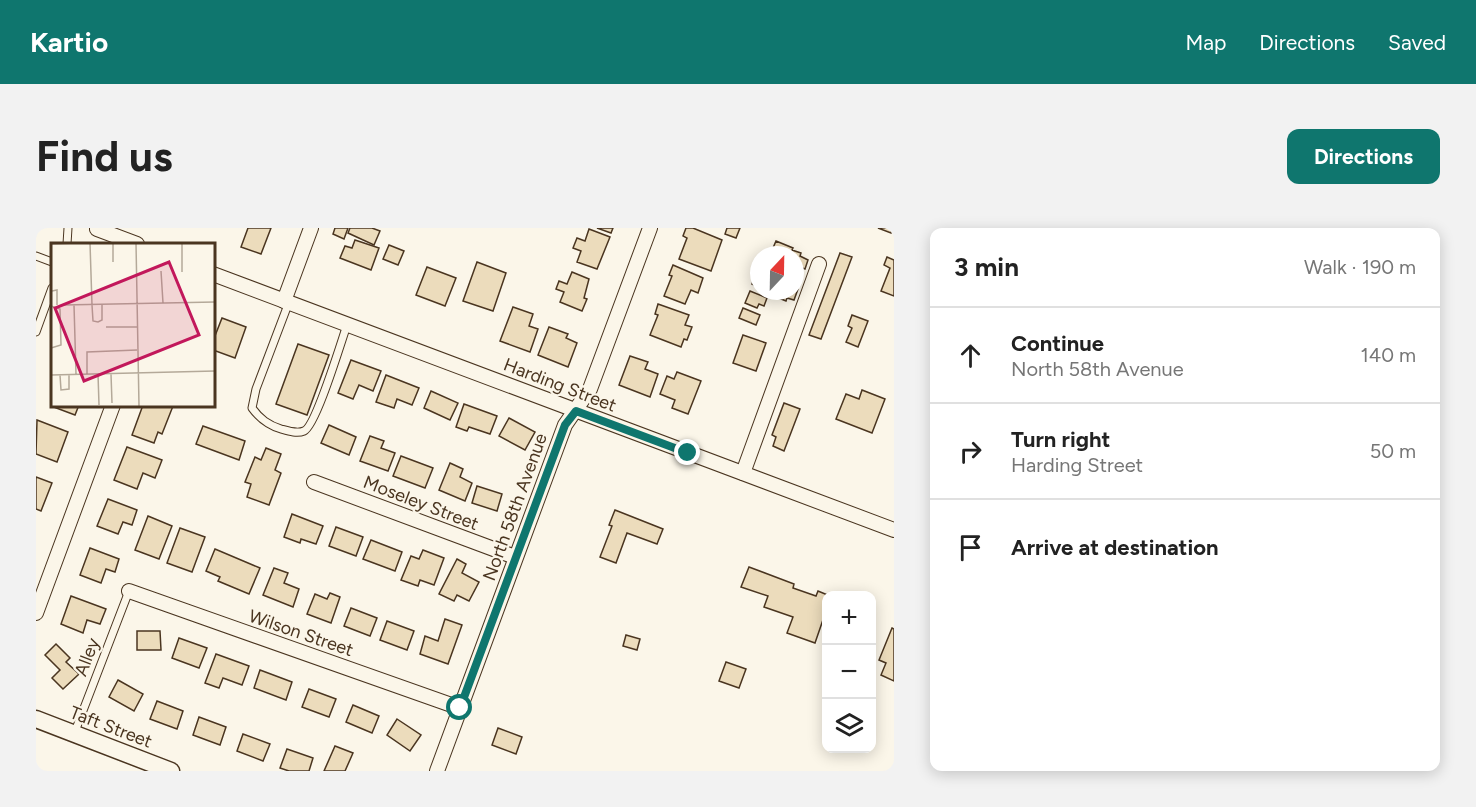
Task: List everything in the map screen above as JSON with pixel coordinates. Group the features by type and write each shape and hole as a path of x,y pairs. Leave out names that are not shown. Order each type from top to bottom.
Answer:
{"street":[{"path":"286,302 311,228"},
{"name":"North 58th Avenue","path":"438,771 565,425 590,389 650,228"},
{"path":"97,229 134,243"},
{"path":"743,473 819,264"},
{"name":"Harding Street","path":"214,274 894,530"},
{"path":"36,613 113,406"},
{"name":"Moseley Street","path":"314,482 515,557"},
{"name":"Wilson Street","path":"129,591 460,708"},
{"name":"Taft Street","path":"36,719 145,766 171,771"}],"lane":[{"path":"67,243 69,228"},
{"path":"36,256 51,262"},
{"path":"36,332 51,291"},
{"path":"286,302 256,389 252,408 261,420 279,428 293,433 303,432 310,427 347,325"},
{"name":"Alley","path":"74,734 129,591"}],"building":[{"path":"248,228 271,228 261,254 241,247"},
{"path":"335,228 348,228 344,239 333,234"},
{"path":"350,228 372,228 380,231 374,245 348,233"},
{"path":"597,228 613,228 611,233"},
{"path":"686,228 693,228 722,240 711,271 679,259 687,238 683,236"},
{"path":"727,228 740,228 736,238 725,234"},
{"path":"878,228 892,228 891,233"},
{"path":"589,229 610,237 597,269 577,262 581,251 573,248 577,238 585,241"},
{"path":"355,240 379,248 371,270 340,258 345,246 352,248"},
{"path":"776,241 788,246 774,246"},
{"path":"389,245 404,251 398,265 383,259"},
{"path":"840,253 852,257 821,339 809,335"},
{"path":"887,257 894,260 894,296 881,291 890,268 884,265"},
{"path":"804,258 808,260 804,269"},
{"path":"477,262 506,273 493,311 463,301"},
{"path":"673,265 703,278 698,293 691,290 685,304 664,296 672,276 669,275"},
{"path":"427,267 456,278 445,306 416,295"},
{"path":"572,272 589,279 584,298 587,299 582,311 560,302 564,292 556,289 559,281 567,284"},
{"path":"750,291 750,300 766,300 764,306 759,304 757,308 745,303"},
{"path":"658,304 689,315 685,325 692,327 687,340 684,339 681,347 650,335 658,315 655,314"},
{"path":"513,307 533,314 529,326 538,329 530,352 500,341"},
{"path":"743,308 760,315 756,325 739,318"},
{"path":"852,315 868,321 858,347 846,342 852,328 848,326"},
{"path":"222,318 246,327 235,358 214,350 214,338"},
{"path":"549,327 568,334 566,338 577,343 568,367 538,355"},
{"path":"743,335 766,343 756,371 733,363"},
{"path":"298,344 329,355 307,415 276,404"},
{"path":"630,356 648,362 645,369 658,374 650,397 619,385"},
{"path":"351,360 381,371 373,391 359,385 353,399 338,393"},
{"path":"677,372 701,381 688,414 672,408 675,400 660,394 667,376 674,379"},
{"path":"386,375 419,388 412,405 397,399 394,408 376,402"},
{"path":"862,390 885,399 872,433 836,419 846,394 859,399"},
{"path":"431,391 458,403 450,420 424,408"},
{"path":"784,403 800,409 784,451 773,446 776,437 772,435"},
{"path":"464,404 497,416 490,434 469,427 467,431 456,427"},
{"path":"51,406 79,406 75,415"},
{"path":"143,406 173,406 162,434 158,432 154,443 132,435"},
{"path":"509,418 535,432 525,450 499,436"},
{"path":"37,420 68,432 57,462 36,454"},
{"path":"329,425 356,437 349,455 321,443"},
{"path":"203,426 245,441 239,460 196,444"},
{"path":"370,436 384,441 381,448 395,453 388,471 360,461"},
{"path":"127,447 162,460 155,478 143,473 137,489 114,480"},
{"path":"266,448 281,454 275,470 281,473 269,505 247,497 251,484 245,482 255,457 261,460"},
{"path":"401,456 433,468 425,488 393,476"},
{"path":"450,463 463,469 460,477 472,483 465,501 439,490"},
{"path":"36,477 52,483 41,511 36,509"},
{"path":"477,486 502,494 497,511 472,503"},
{"path":"108,499 137,510 132,525 123,522 118,534 97,526"},
{"path":"615,510 663,529 657,544 627,533 616,563 600,557 612,526 609,525"},
{"path":"292,514 323,526 316,544 301,539 300,543 284,537"},
{"path":"148,516 172,526 159,559 135,550"},
{"path":"336,527 363,537 356,556 329,546"},
{"path":"180,528 205,537 192,572 167,563"},
{"path":"371,540 402,552 395,571 363,559"},
{"path":"90,548 119,559 115,572 106,569 101,583 80,575"},
{"path":"215,549 260,568 249,594 218,581 220,577 206,571"},
{"path":"423,550 444,558 434,585 420,580 418,586 401,580 411,556 419,559"},
{"path":"457,559 466,564 462,573 479,582 469,601 457,595 454,601 439,594"},
{"path":"749,567 794,584 793,588 816,596 818,591 822,593 822,623 815,643 787,633 793,617 764,607 768,596 741,587"},
{"path":"274,568 288,573 284,583 299,589 293,607 263,595"},
{"path":"330,593 340,597 331,623 307,614 315,594 327,599"},
{"path":"71,596 106,609 100,624 87,620 83,633 61,624"},
{"path":"351,608 377,618 370,636 344,626"},
{"path":"445,619 462,625 448,664 420,654 425,636 438,641"},
{"path":"387,621 414,631 407,650 380,640"},
{"path":"892,628 894,629 894,681 881,675 886,663 879,660"},
{"path":"137,631 160,631 161,650 137,650"},
{"path":"626,635 640,639 637,650 623,646"},
{"path":"179,638 207,648 199,668 172,658"},
{"path":"56,644 70,658 66,662 79,674 63,689 52,678 60,670 45,655"},
{"path":"216,654 249,666 242,685 223,678 219,688 205,683"},
{"path":"726,662 746,669 739,688 719,681"},
{"path":"260,670 292,682 286,700 254,688"},
{"path":"118,680 143,694 134,711 109,697"},
{"path":"309,689 336,699 329,717 302,707"},
{"path":"157,701 183,711 177,729 150,719"},
{"path":"353,705 379,716 372,733 346,722"},
{"path":"199,717 226,727 220,745 193,735"},
{"path":"397,719 421,735 410,751 387,735"},
{"path":"498,728 522,737 516,754 492,745"},
{"path":"243,734 270,744 263,761 237,751"},
{"path":"335,746 353,753 345,771 324,771"},
{"path":"287,749 313,758 309,771 289,771 280,768"}],"route":[{"path":"460,708 565,425 576,411 688,453"}]}
